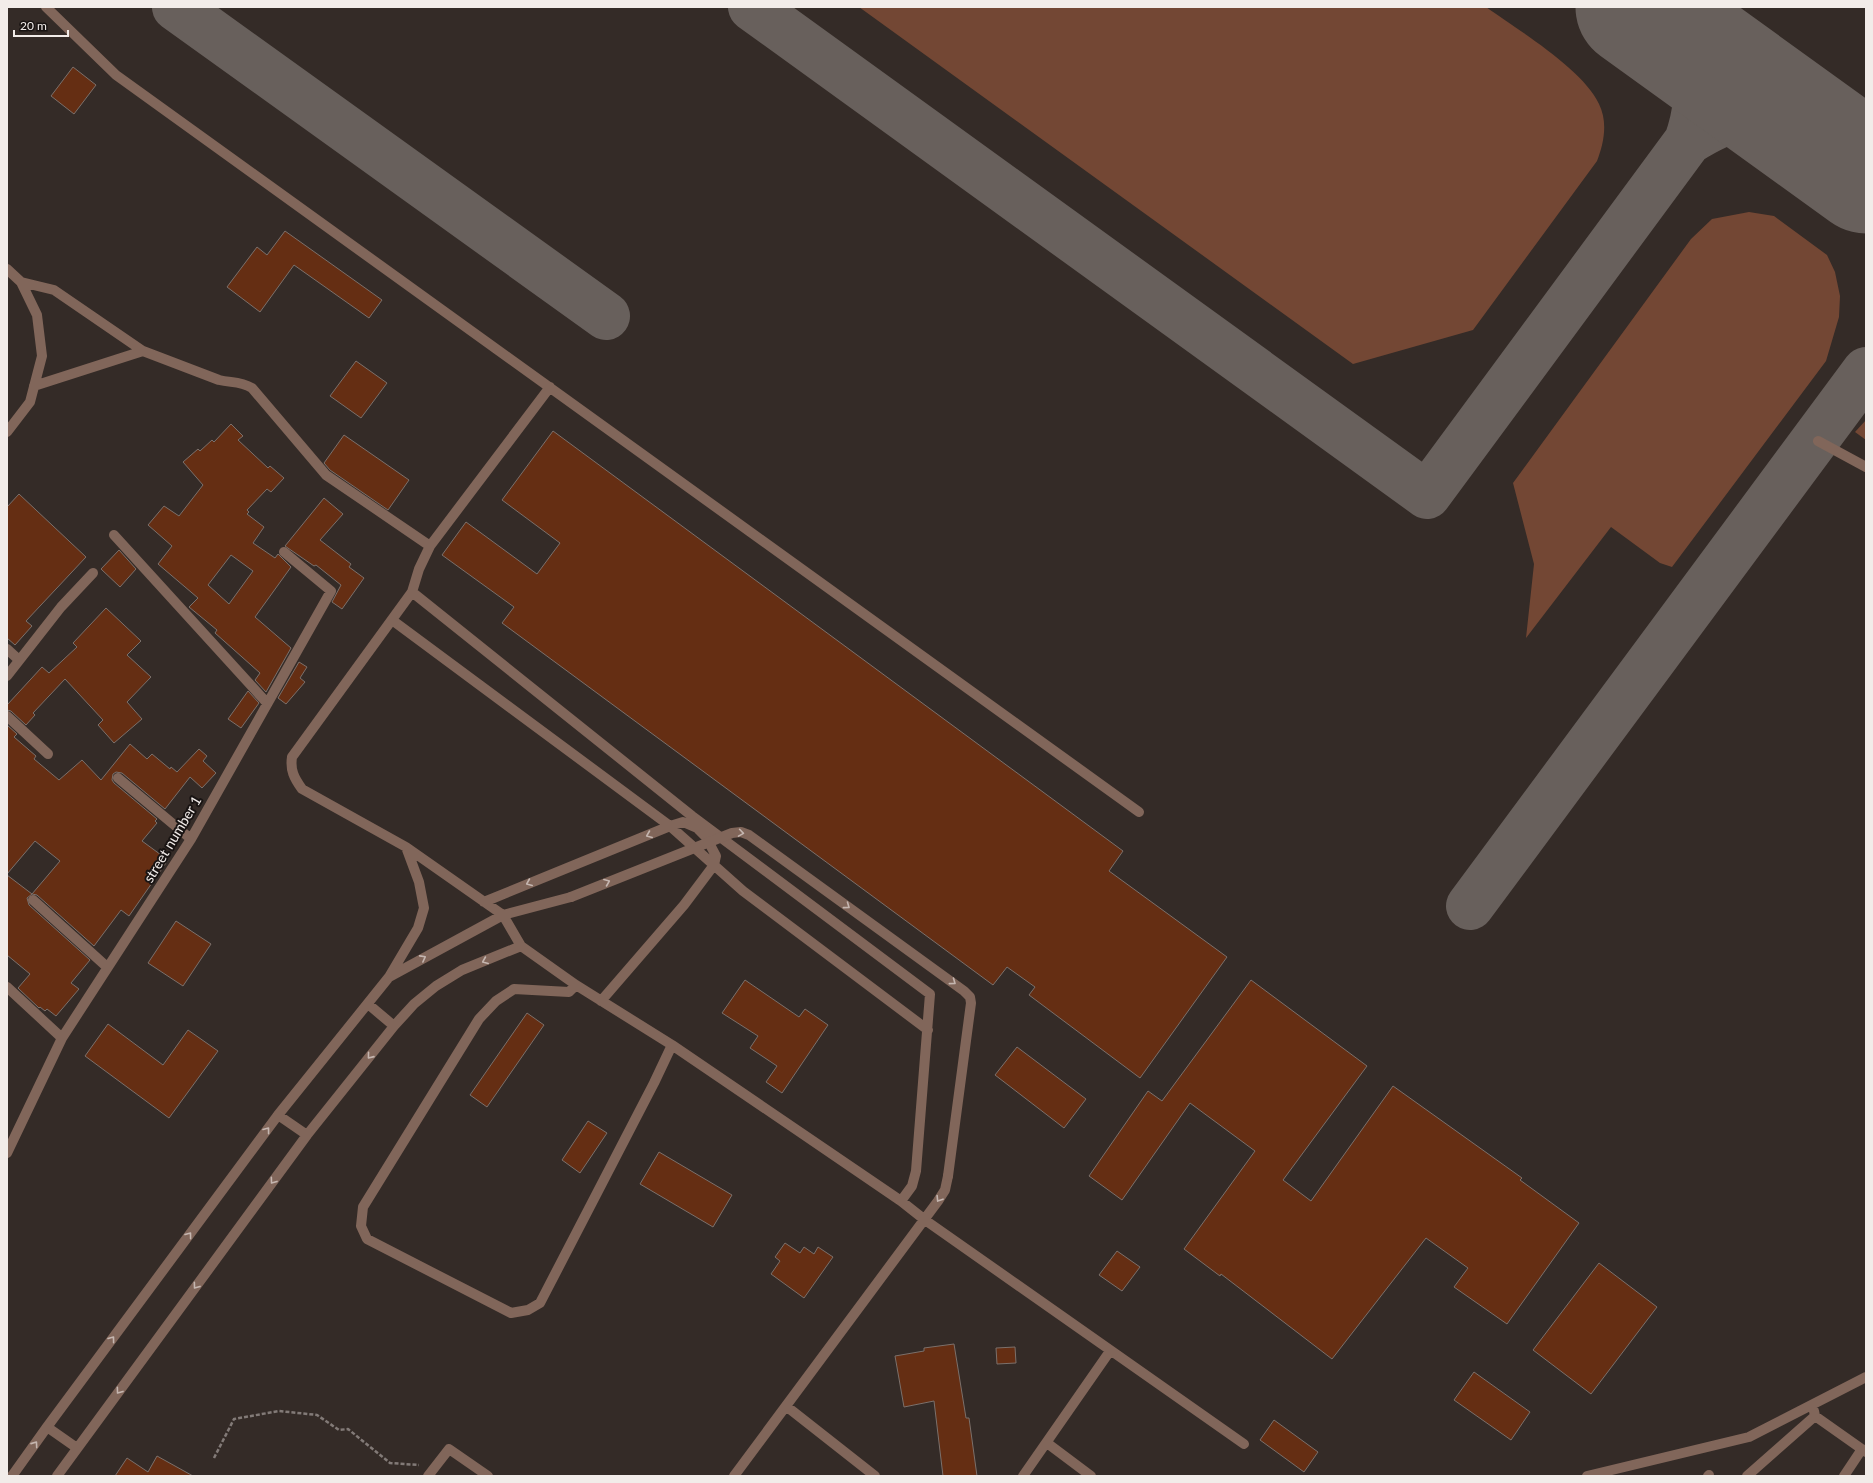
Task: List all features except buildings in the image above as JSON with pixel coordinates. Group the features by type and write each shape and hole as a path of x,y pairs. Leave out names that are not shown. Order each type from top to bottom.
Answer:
{"street":[{"path":"46,7 116,76 1140,812"},
{"path":"7,269 21,282 37,315 42,356 30,402 7,432"},
{"path":"21,282 54,290 143,351 219,380 241,382 252,388 326,475 430,546"},
{"path":"34,386 143,351"},
{"path":"550,387 430,546 412,592 292,757 290,766 294,778 302,789 406,847 503,915 521,946 576,985 672,1045 901,1201 924,1220 1244,1444"},
{"path":"1818,441 1866,467"},
{"path":"114,535 267,703"},
{"name":"street number 1","path":"7,1153 62,1038 191,839 332,591 284,552"},
{"path":"7,676 61,607 93,573"},
{"path":"412,592 692,816 930,994 916,1171 912,1186 901,1201"},
{"path":"392,620 670,826 743,891 928,1030"},
{"path":"7,649 19,660"},
{"path":"7,716 48,754"},
{"path":"118,778 191,839"},
{"path":"484,902 670,826 683,822 697,828 706,837 716,856 714,865 684,905 601,1001"},
{"path":"389,977 503,915 570,896 732,833 741,832 755,839 964,991 970,997 971,1003 948,1176 944,1190 924,1220 734,1476"},
{"path":"12,1476 278,1115 389,977 418,928 424,908 419,882 406,847"},
{"path":"33,900 107,967"},
{"path":"57,1476 76,1448 307,1135 394,1026 414,1004 436,986 462,970 521,946"},
{"path":"576,985 569,992 514,989 496,1001 479,1019 363,1207 361,1226 367,1239 511,1313 528,1310 540,1303 654,1083 672,1045"},
{"path":"7,988 62,1038"},
{"path":"368,1004 394,1026"},
{"path":"278,1115 307,1135"},
{"path":"1023,1476 1110,1351"},
{"path":"1587,1476 1749,1437 1866,1377"},
{"path":"1812,1405 1815,1416 1864,1450 1844,1476"},
{"path":"786,1406 875,1476"},
{"path":"1747,1476 1815,1416"},
{"path":"47,1427 76,1448"},
{"path":"1047,1443 1091,1476"},
{"path":"428,1476 449,1449 488,1476"}],"path":[{"path":"214,1458 234,1419 279,1411 317,1415 339,1430 348,1430 390,1463 436,1466"}],"shaded area":[{"path":"859,7 1486,7 1565,64 1591,91 1602,111 1604,132 1602,147 1597,161 1473,330 1353,364"},
{"path":"1749,212 1774,216 1827,255 1835,272 1840,296 1839,317 1826,361 1672,567 1660,563 1611,527 1526,638 1534,564 1513,483 1691,239 1712,219"},
{"path":"1866,420 1866,440 1855,432"}],"taxiway":[{"path":"176,7 606,316"},
{"path":"752,7 1427,495 1688,141 1697,102 1697,81 1692,62 1687,53 1668,31"},
{"path":"1688,141 1716,125 1741,117 1767,117 1782,119 1799,124"},
{"path":"1470,906 1866,371"}],"runway":[{"path":"1636,7 1866,173"}]}
